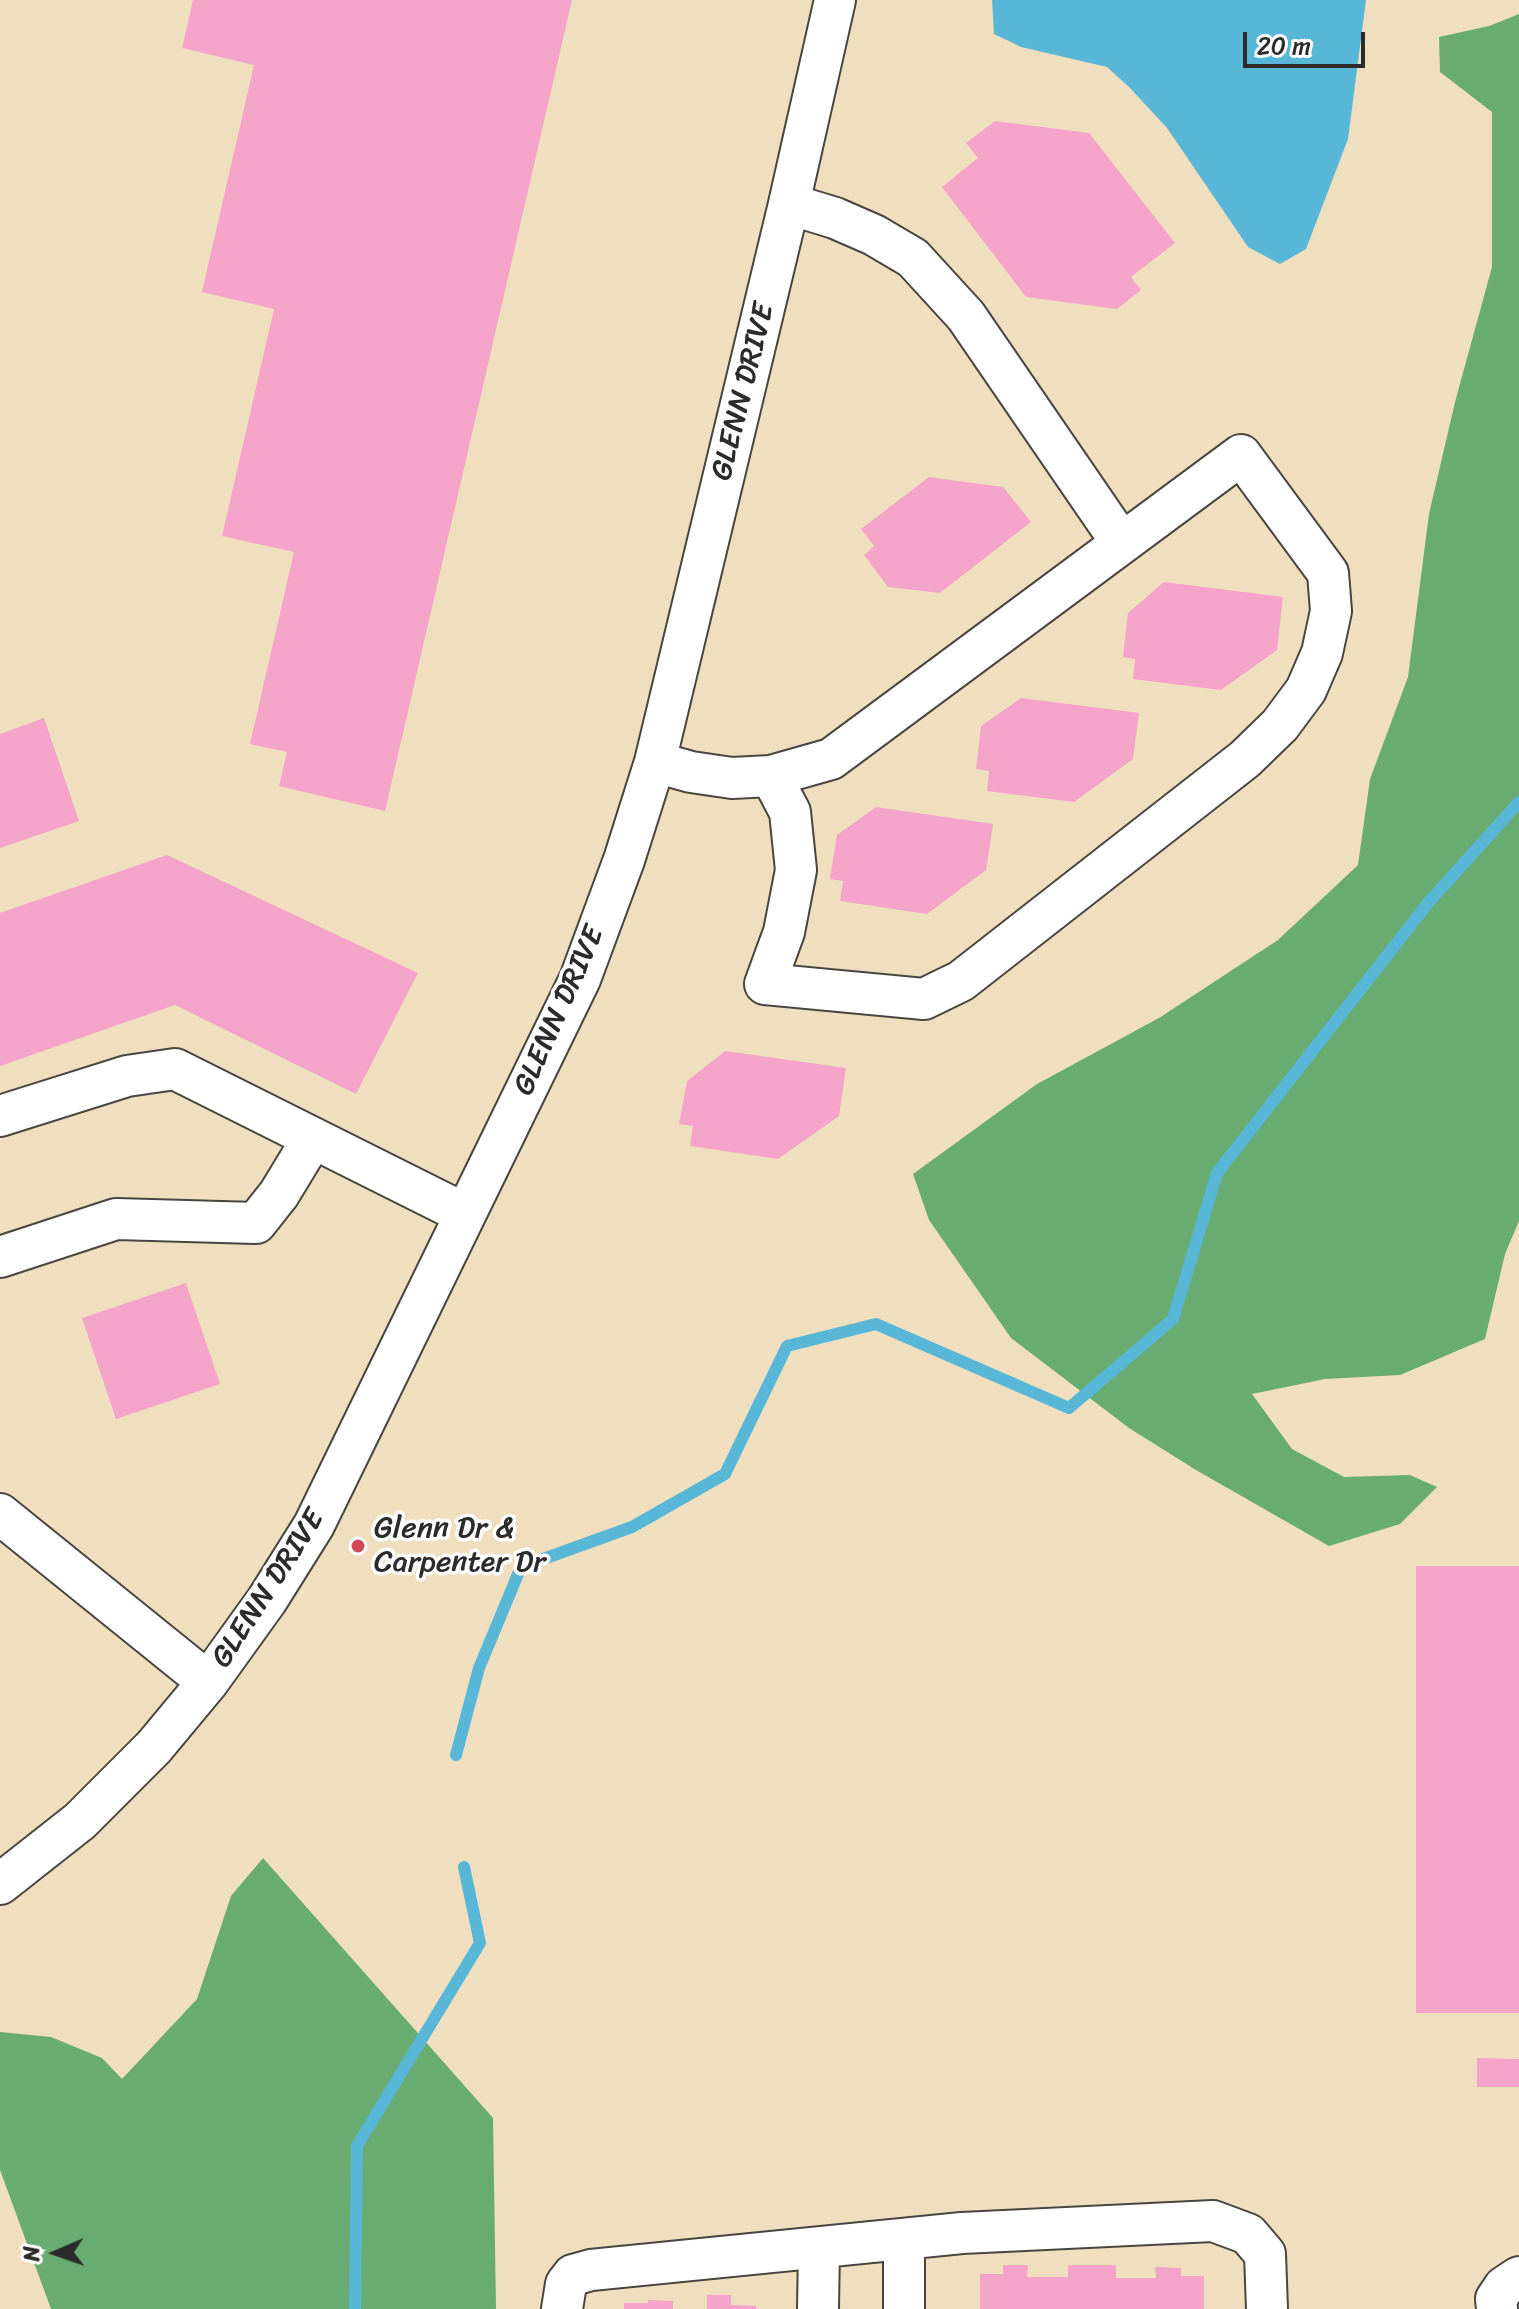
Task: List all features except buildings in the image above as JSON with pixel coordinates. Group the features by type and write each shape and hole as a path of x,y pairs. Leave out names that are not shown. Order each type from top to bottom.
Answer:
{"street":[{"name":"GLENN DRIVE","path":"0,1884 80,1821 154,1747 208,1682 310,1533 582,975 624,860 655,762 835,0"},
{"path":"789,204 835,218 874,235 913,258 966,316 1121,542"},
{"path":"655,762 691,772 732,778 771,776 831,759 1241,455 1328,573 1331,611 1322,653 1306,690 1280,725 1245,759 961,981 924,999 765,984 784,932 796,870 790,812 771,776"},
{"path":"0,1116 127,1076 175,1069 465,1214"},
{"path":"0,1257 116,1219 256,1223 279,1194 313,1138"},
{"path":"0,1514 208,1682"},
{"path":"562,2309 566,2284 573,2275 591,2270 962,2233 1213,2221 1248,2234 1265,2254 1267,2309"},
{"path":"904,2239 904,2309"},
{"path":"818,2309 819,2248"},
{"path":"1497,2309 1496,2299 1504,2287 1519,2277"}],"green space":[{"path":"1519,14 1519,1221 1505,1254 1485,1339 1400,1375 1325,1379 1252,1394 1292,1449 1344,1477 1410,1475 1437,1487 1400,1524 1329,1546 1129,1428 1011,1338 929,1220 913,1174 1037,1084 1159,1018 1278,940 1358,865 1370,779 1408,677 1429,514 1455,402 1492,267 1492,112 1440,72 1439,37 1489,26"},
{"path":"263,1858 493,2118 496,2309 51,2309 0,2170 0,2032 51,2037 102,2058 122,2079 197,1999 231,1896"}],"water":[{"path":"992,0 1366,0 1348,139 1306,249 1280,264 1248,247 1167,128 1130,88 1107,67 1021,47 994,34"}],"waterway":[{"path":"456,1755 479,1668 521,1567 632,1527 725,1474 787,1346 876,1324 1069,1408 1173,1319 1217,1173 1428,903 1519,802"},
{"path":"355,2309 357,2146 480,1943 464,1867"}],"place":[{"name":"Glenn Dr & Carpenter Dr","path":"358,1546"}]}
